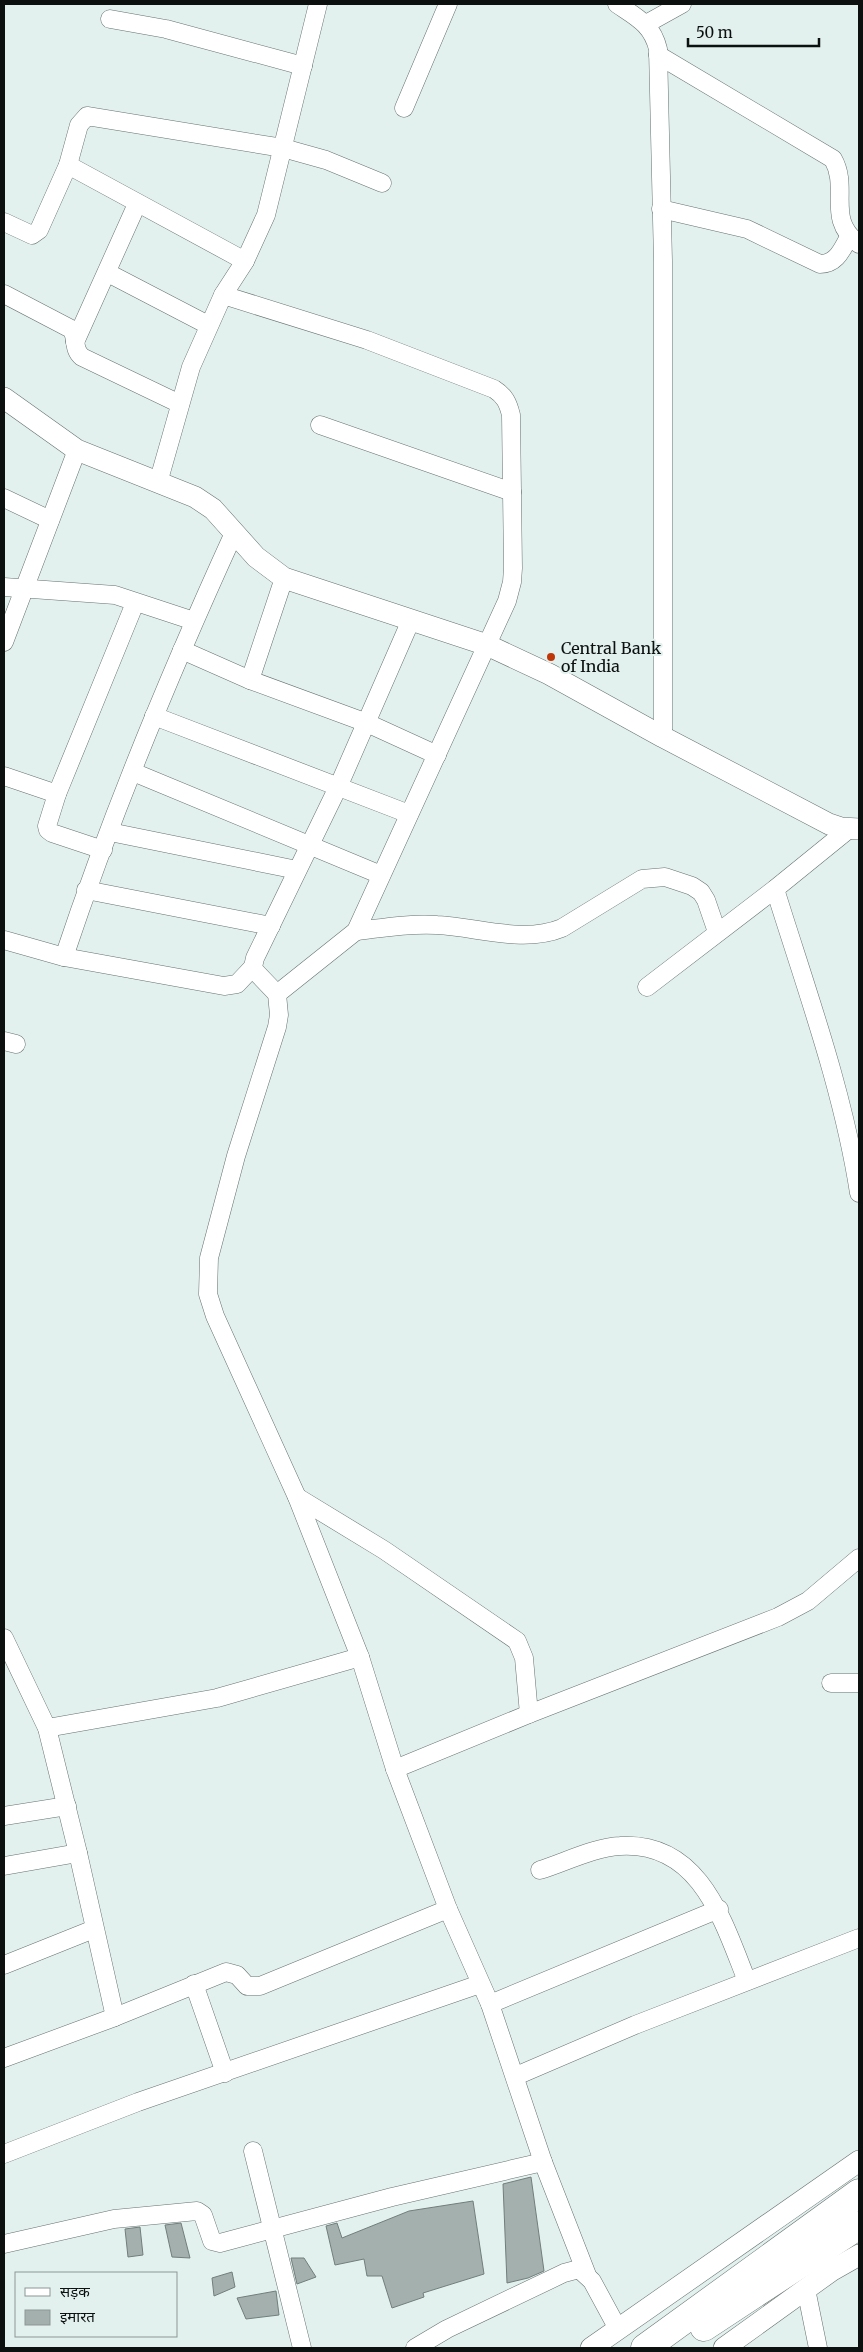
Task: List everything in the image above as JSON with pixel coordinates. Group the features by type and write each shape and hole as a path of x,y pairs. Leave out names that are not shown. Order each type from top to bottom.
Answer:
{"main road":[{"path":"645,2348 859,2193"},
{"path":"675,2348 859,2225"}],"street":[{"path":"158,483 191,367 208,325 223,295 245,261 266,215 318,4"},
{"path":"404,108 448,4"},
{"path":"617,4 646,24 653,32 658,54 661,209 663,737"},
{"path":"646,24 682,4"},
{"path":"110,19 166,29 304,66"},
{"path":"658,54 833,159 839,175 841,223 854,240 836,258 827,264 820,264 747,229 661,209"},
{"path":"4,222 27,234 36,233 40,230 68,165 79,125 87,116 283,148 326,160 382,183"},
{"path":"68,165 245,261"},
{"path":"75,342 108,273 137,204"},
{"path":"108,273 208,325"},
{"path":"4,294 71,329 76,349 82,357 180,404"},
{"path":"223,295 367,340 501,393 508,401 511,415 512,582 507,601 356,931 277,994"},
{"path":"4,398 77,450 195,497 206,504 256,557 284,578 487,645 549,674 663,737 829,824 854,829"},
{"path":"320,425 512,492"},
{"path":"4,642 77,450"},
{"path":"4,498 50,520"},
{"path":"64,957 86,890 154,716 194,620 234,533"},
{"path":"250,680 284,578"},
{"path":"4,587 23,590 115,595 135,603 194,620"},
{"path":"102,850 48,830 48,821 57,794 135,603"},
{"path":"4,940 64,957 229,986 240,982 253,967 297,870 339,785 411,620"},
{"path":"182,650 250,680 367,723 437,755"},
{"path":"154,716 339,785 410,814"},
{"path":"133,772 381,875"},
{"path":"4,776 57,794"},
{"path":"647,987 854,829"},
{"path":"110,832 297,870"},
{"path":"356,931 414,925 436,925 521,935 550,933 562,928 642,879 665,877 692,886 701,892 706,900 717,932"},
{"path":"775,889 840,1102 853,1151 859,1193"},
{"path":"86,890 271,926"},
{"path":"253,967 277,994 279,1001 277,1027 236,1156 209,1258 208,1294 215,1316 298,1497 360,1657 395,1769 448,1909 490,2004 516,2076 543,2162 587,2275 618,2329"},
{"path":"298,1497 384,1550 516,1641 524,1658 529,1714"},
{"path":"395,1769 529,1714 778,1617 808,1600 859,1558"},
{"path":"4,1638 47,1728 78,1852 115,2017"},
{"path":"47,1728 217,1698 360,1657"},
{"path":"831,1684 859,1684"},
{"path":"4,1816 67,1806"},
{"path":"540,1870 619,1846 642,1847 668,1855 678,1861 702,1884 719,1909 747,1981"},
{"path":"4,1866 78,1852"},
{"path":"4,2058 115,2017 226,1972 237,1975 247,1986 260,1986 448,1909"},
{"path":"490,2004 719,1909"},
{"path":"4,1965 94,1929"},
{"path":"516,2076 635,2025 859,1938"},
{"path":"194,1984 225,2073"},
{"path":"4,2154 138,2102 480,1984"},
{"path":"253,2151 302,2348"},
{"path":"590,2348 859,2161"},
{"path":"4,2244 114,2218 194,2212 203,2215 210,2237 216,2243 543,2162"},
{"path":"724,2348 806,2289 859,2255"},
{"path":"415,2348 447,2328 564,2273 579,2269 587,2275"},
{"path":"806,2289 818,2348"}],"building":[{"path":"531,2177 544,2271 528,2278 507,2283 503,2184"},
{"path":"473,2201 484,2274 423,2293 424,2297 392,2308 382,2276 367,2276 364,2259 335,2265 326,2226 337,2223 342,2238 409,2211"},
{"path":"181,2223 190,2258 172,2257 165,2225"},
{"path":"140,2227 143,2255 128,2257 125,2229"},
{"path":"291,2258 304,2258 316,2277 297,2284"},
{"path":"232,2272 235,2287 214,2296 212,2278"},
{"path":"276,2291 279,2315 246,2319 237,2298"}],"place":[{"name":"Central Bank of India","path":"551,657"}]}
